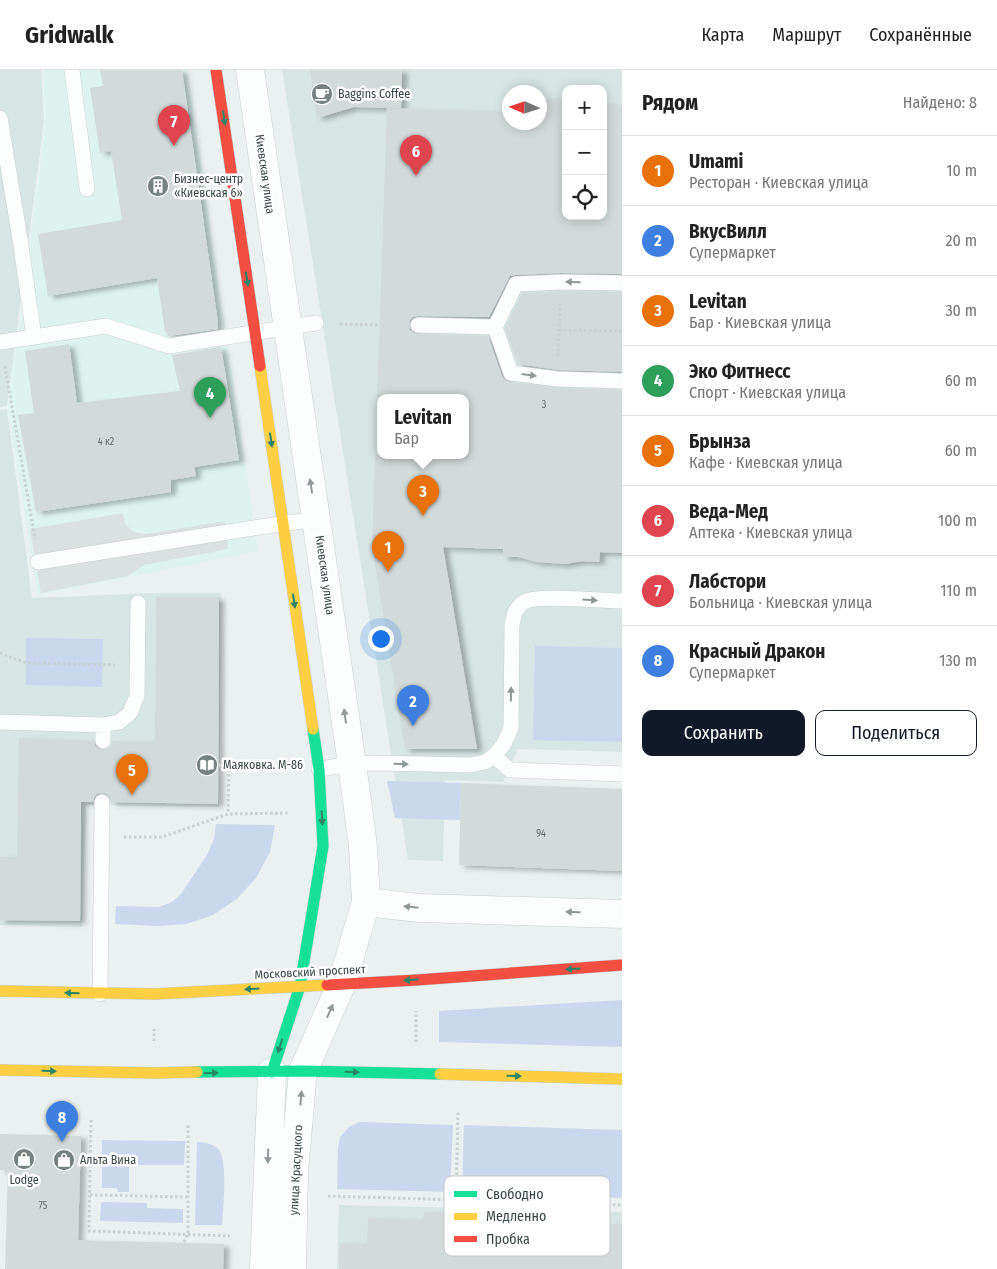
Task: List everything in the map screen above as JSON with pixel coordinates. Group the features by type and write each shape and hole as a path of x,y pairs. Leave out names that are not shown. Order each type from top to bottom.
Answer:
{"main road":[{"path":"216,70 319,769 323,846 300,986 272,1072"},
{"name":"Московский проспект","path":"0,991 155,994 417,980 622,966"},
{"path":"0,1070 154,1073 303,1071 622,1079"}],"street":[{"name":"Киевская улица","path":"250,70 352,764 363,846 366,902 342,983 303,1071"},
{"path":"366,902 419,908 622,914"},
{"name":"улица Красуцкого","path":"292,1269 294,1172 303,1071"},
{"path":"264,1269 272,1072"}],"lane":[{"path":"72,70 87,189"},
{"path":"0,118 34,336"},
{"path":"622,283 560,282 516,284 495,327 511,373 558,379 622,381"},
{"path":"0,342 106,326 169,346 316,323"},
{"path":"418,325 495,327"},
{"path":"38,562 316,519"},
{"path":"319,769 352,764 470,765 485,762 494,756 504,744 511,728 512,625 516,610 526,601 540,598 622,602"},
{"path":"0,722 103,724 119,722 130,713 137,696 138,603"},
{"path":"103,724 103,741"},
{"path":"494,756 510,770 622,774"},
{"path":"100,994 102,802"}],"path":[{"path":"558,379 560,282"},
{"path":"316,323 380,325"},
{"path":"559,330 622,332"},
{"path":"3,357 38,562"},
{"path":"0,653 26,663 102,665"},
{"path":"218,765 229,765 228,814"},
{"path":"102,836 162,837 228,814 289,813"},
{"path":"416,1011 416,1042"},
{"path":"154,1029 154,1040"},
{"path":"457,1176 458,1112"},
{"path":"91,1120 89,1231 230,1236"},
{"path":"184,1242 188,1234 188,1124"},
{"path":"90,1195 188,1197"},
{"path":"328,1196 444,1200"}],"shaded area":[{"path":"0,70 41,70 44,121 7,406 0,407"},
{"path":"43,70 187,70 258,551 38,595 8,409 46,122"},
{"path":"282,70 622,70 622,752 518,749 503,782 445,780 443,861 408,860"},
{"path":"7,409 32,598 152,593 221,593 219,807 86,805 82,927 0,925 0,410"},
{"path":"123,513 125,524 134,532 146,534 225,521 228,549 144,565 128,576 41,593 30,529"},
{"path":"26,638 103,639 102,687 26,685"},
{"path":"535,646 622,648 622,742 533,740"},
{"path":"387,781 461,783 460,820 395,818"},
{"path":"216,824 275,825 270,852 256,878 237,899 213,915 186,924 158,926 115,924 116,906 159,907 172,902 181,894 207,855 214,839"},
{"path":"622,1000 622,1047 439,1042 439,1011"},
{"path":"360,1122 453,1125 451,1176 444,1176 444,1192 337,1189 340,1137 349,1127"},
{"path":"464,1125 622,1130 622,1198 610,1198 610,1176 462,1176"},
{"path":"102,1140 185,1141 184,1165 129,1165 129,1192 118,1192 117,1188 102,1188"},
{"path":"197,1142 215,1146 222,1156 224,1186 222,1225 195,1225"},
{"path":"101,1202 147,1203 147,1208 183,1209 183,1223 100,1221"},
{"path":"339,1205 444,1208 444,1256 610,1256 610,1212 622,1212 622,1269 337,1269"}],"building":[{"name":"Бизнес-центр «Киевская 6»","path":"100,70 182,70 218,329 168,336 167,332 165,332 157,278 48,296 38,234 122,220 111,151 100,153 90,88 103,86"},
{"path":"310,70 402,70 401,108 354,107 317,118"},
{"path":"562,99 562,220 607,220 607,104 622,106 622,274 561,273 510,276 489,317 418,316 413,317 409,324 410,330 418,334 488,336 502,376 509,382 558,388 622,390 622,553 600,552 599,562 582,561 565,564 537,562 518,557 503,557 503,549 443,547 477,749 405,749 372,545 375,455 377,455 377,459 469,459 469,394 377,394 387,108 502,112 502,130 547,130 547,100"},
{"path":"561,291 622,292 622,372 559,370 518,364 505,328 522,293"},
{"path":"69,344 77,403 180,391 172,355 221,347 239,460 194,467 196,476 171,480 171,492 36,512 18,415 34,413 25,351"},
{"path":"156,597 219,597 218,804 111,802 110,797 103,793 97,794 93,802 81,802 80,921 0,920 0,857 17,857 19,738 94,741 95,746 103,750 108,749 112,741 155,741"},
{"path":"461,783 622,789 622,871 459,865"},
{"path":"0,1134 81,1136 78,1240 224,1244 223,1269 5,1269 8,1170 0,1170"},
{"path":"424,1212 444,1213 444,1256 610,1256 610,1224 622,1224 622,1269 339,1269 340,1243 367,1244 368,1218 423,1220"}],"traffic: fast":[{"path":"272,1072 300,986 323,846 319,769 313,729"},
{"path":"197,1072 303,1071 440,1074"}],"traffic: slow":[{"path":"260,366 313,729"},
{"path":"0,991 155,994 327,985"},
{"path":"0,1070 197,1072"},
{"path":"440,1074 622,1079"}],"traffic: jam":[{"path":"216,70 260,366"},
{"path":"327,985 622,965"}],"place":[{"name":"Baggins Coffee","path":"322,94"},
{"name":"Лабстори","path":"174,146"},
{"name":"Веда-Мед","path":"416,176"},
{"name":"Бизнес-центр «Киевская 6»","path":"158,186"},
{"name":"Эко Фитнесс","path":"210,418"},
{"name":"Levitan","path":"423,516"},
{"name":"Umami","path":"388,572"},
{"name":"ВкусВилл","path":"413,726"},
{"name":"Маяковка. М-86","path":"207,765"},
{"name":"Брынза","path":"132,795"},
{"name":"Красный Дракон","path":"62,1142"},
{"name":"Lodge","path":"24,1159"},
{"name":"Альта Вина","path":"64,1160"}]}
